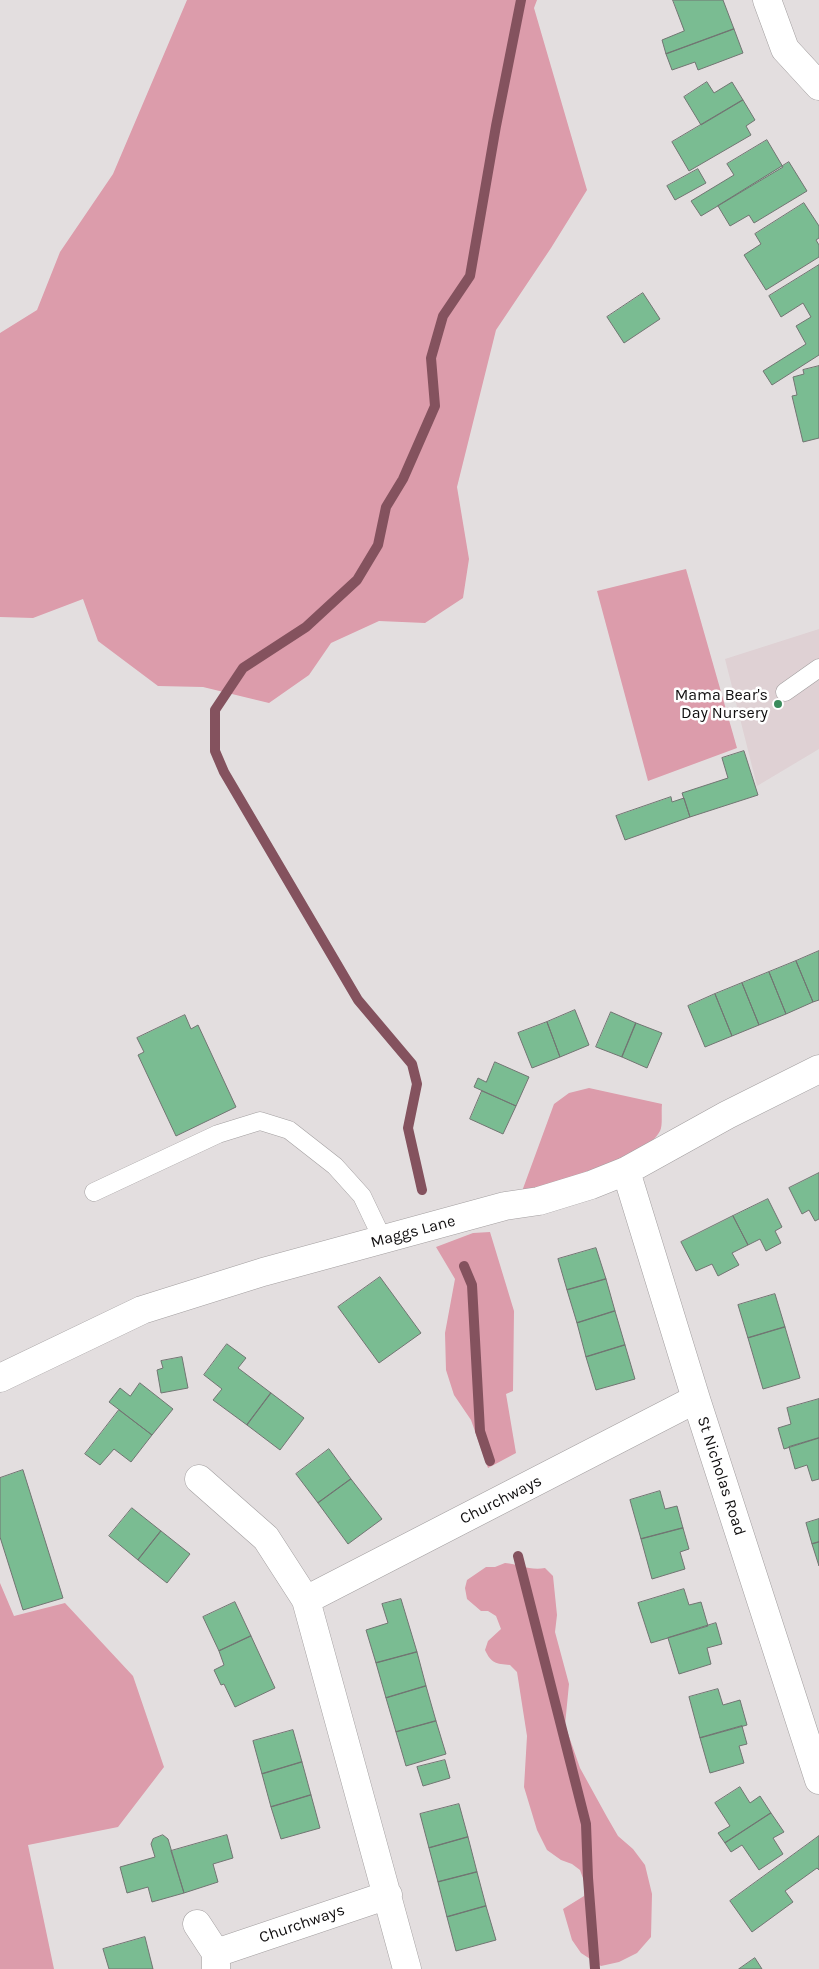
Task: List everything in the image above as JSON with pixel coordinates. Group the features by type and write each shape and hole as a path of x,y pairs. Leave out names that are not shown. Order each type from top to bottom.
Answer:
{"street":[{"path":"766,0 785,50 819,86"},
{"name":"Maggs Lane","path":"0,1378 142,1310 263,1272 505,1206 539,1201 591,1185 626,1171 727,1115 819,1069"},
{"name":"St Nicholas Road","path":"626,1171 696,1399 819,1780"},
{"name":"Churchways","path":"306,1600 696,1399"},
{"path":"199,1479 266,1538 306,1600 407,1969"},
{"name":"Churchways","path":"197,1924 216,1961 388,1895"}],"lane":[{"path":"786,692 819,668"},
{"path":"94,1192 218,1134 260,1121 289,1130 335,1166 362,1196 383,1240"}],"shaded area":[{"path":"187,0 537,0 534,8 587,190 496,330 457,487 469,559 463,598 425,623 379,621 331,643 309,675 269,703 203,687 158,686 98,641 83,599 33,618 0,617 0,333 37,310 60,252 113,174"},
{"path":"686,569 737,748 648,781 597,591"},
{"name":"Mama Bear's Day Nursery","path":"819,629 819,749 757,786 725,659"},
{"path":"589,1088 662,1104 660,1131 650,1143 618,1163 576,1178 521,1194 554,1104 569,1093"},
{"path":"490,1232 514,1311 513,1391 506,1394 516,1453 488,1468 471,1420 454,1395 446,1370 445,1333 455,1279 436,1247 473,1233"},
{"path":"505,1563 534,1569 545,1568 553,1576 557,1615 555,1632 569,1684 565,1725 580,1768 607,1817 618,1836 633,1849 645,1865 652,1894 651,1937 637,1953 619,1962 601,1966 581,1953 572,1940 563,1909 584,1896 585,1884 580,1870 547,1850 537,1830 524,1787 527,1736 517,1672 510,1665 498,1663 489,1658 485,1650 488,1641 501,1629 496,1616 488,1611 481,1611 467,1599 465,1588 467,1580 486,1567 495,1567"},
{"path":"0,1583 14,1616 65,1603 133,1676 164,1767 118,1827 28,1845 54,1969 0,1969"}],"building":[{"path":"673,0 723,0 734,29 666,54 662,40 684,31"},
{"path":"734,29 743,53 698,70 695,62 672,70 666,54"},
{"path":"707,82 714,93 732,82 743,100 701,125 684,97"},
{"path":"743,100 755,120 746,126 751,135 689,171 672,142"},
{"path":"767,140 783,167 701,216 691,201 734,175 727,164"},
{"path":"789,162 807,191 754,223 749,215 730,226 718,206"},
{"path":"698,169 706,183 675,200 667,186"},
{"path":"804,203 819,226 819,238 816,240 819,245 819,257 766,290 744,255 761,244 755,234"},
{"path":"819,265 819,355 772,385 763,371 806,344 796,326 811,317 803,303 781,317 769,296"},
{"path":"643,293 660,319 624,343 607,317"},
{"path":"819,366 819,438 803,442 792,396 797,395 793,377 804,374 803,370"},
{"path":"744,751 758,795 690,817 682,793 728,778 722,758"},
{"path":"671,797 672,802 684,798 690,817 625,840 616,816"},
{"path":"819,951 819,1000 813,1002 796,961"},
{"path":"796,961 813,1002 786,1014 769,972"},
{"path":"769,972 786,1014 759,1025 742,983"},
{"path":"742,983 759,1025 732,1036 715,994"},
{"path":"715,994 732,1036 705,1047 688,1006"},
{"path":"575,1010 589,1045 560,1057 547,1022"},
{"path":"611,1012 636,1023 622,1057 596,1047"},
{"path":"185,1015 191,1029 198,1025 236,1107 176,1136 138,1055 144,1052 137,1038"},
{"path":"547,1022 560,1057 532,1068 518,1033"},
{"path":"636,1023 662,1033 647,1068 622,1057"},
{"path":"495,1062 529,1077 516,1106 474,1087 478,1078 486,1082"},
{"path":"482,1091 516,1106 503,1134 470,1119"},
{"path":"819,1173 819,1219 815,1221 809,1210 802,1214 789,1188"},
{"path":"768,1199 782,1227 775,1231 781,1243 766,1251 760,1239 748,1245 733,1216"},
{"path":"733,1216 748,1245 732,1253 739,1265 718,1276 712,1264 696,1271 681,1242"},
{"path":"596,1248 606,1279 567,1290 558,1259"},
{"path":"380,1277 421,1333 379,1363 338,1307"},
{"path":"606,1279 615,1311 577,1323 567,1290"},
{"path":"775,1294 785,1327 748,1338 738,1305"},
{"path":"615,1311 625,1345 586,1357 577,1323"},
{"path":"785,1327 800,1378 763,1389 748,1338"},
{"path":"227,1344 246,1358 238,1368 271,1393 247,1425 213,1400 222,1389 204,1375"},
{"path":"625,1345 635,1379 596,1390 586,1357"},
{"path":"182,1357 188,1388 161,1393 157,1370 163,1368 161,1361"},
{"path":"140,1383 173,1409 152,1435 109,1402 120,1388 130,1396"},
{"path":"271,1393 304,1418 280,1450 247,1425"},
{"path":"819,1399 819,1438 784,1449 778,1428 791,1424 787,1408"},
{"path":"119,1410 152,1435 131,1462 114,1449 100,1465 85,1454"},
{"path":"819,1438 819,1479 812,1481 807,1465 795,1469 789,1447"},
{"path":"329,1449 351,1479 318,1503 296,1474"},
{"path":"23,1470 63,1598 23,1610 0,1537 0,1478"},
{"path":"351,1479 382,1519 348,1544 318,1503"},
{"path":"660,1491 665,1509 677,1506 683,1528 641,1539 630,1500"},
{"path":"132,1508 161,1531 138,1560 109,1536"},
{"path":"819,1519 819,1542 812,1544 806,1523"},
{"path":"683,1528 689,1549 680,1552 685,1569 652,1579 641,1539"},
{"path":"161,1531 190,1554 167,1583 138,1560"},
{"path":"819,1542 819,1566 812,1544"},
{"path":"684,1589 689,1605 701,1602 708,1626 651,1643 638,1603"},
{"path":"401,1599 417,1652 376,1663 366,1630 388,1623 382,1604"},
{"path":"235,1602 251,1636 219,1651 203,1617"},
{"path":"716,1623 722,1644 707,1648 711,1664 679,1674 668,1638"},
{"path":"251,1636 275,1688 235,1707 224,1684 221,1685 214,1670 224,1665 219,1651"},
{"path":"417,1652 426,1686 386,1698 376,1663"},
{"path":"426,1686 436,1721 396,1732 386,1698"},
{"path":"718,1689 723,1705 740,1700 747,1725 700,1738 689,1697"},
{"path":"436,1721 446,1754 406,1766 396,1732"},
{"path":"742,1726 747,1744 739,1746 744,1763 710,1773 700,1738"},
{"path":"293,1730 302,1762 262,1774 253,1741"},
{"path":"445,1760 450,1778 423,1786 417,1767"},
{"path":"302,1762 311,1795 271,1807 262,1774"},
{"path":"740,1787 750,1803 760,1796 771,1813 725,1843 718,1833 730,1826 715,1803"},
{"path":"311,1795 320,1828 281,1839 271,1807"},
{"path":"459,1804 468,1837 429,1848 420,1814"},
{"path":"771,1813 784,1832 773,1838 783,1854 759,1870 742,1845 731,1852 725,1843"},
{"path":"163,1835 168,1839 184,1893 152,1902 148,1887 127,1893 120,1867 155,1857 151,1844 153,1839"},
{"path":"227,1835 233,1858 213,1864 218,1882 184,1893 171,1851"},
{"path":"819,1836 819,1870 817,1868 785,1891 793,1902 752,1932 730,1901"},
{"path":"468,1837 477,1872 438,1882 429,1848"},
{"path":"477,1872 486,1906 447,1917 438,1882"},
{"path":"486,1906 496,1940 456,1951 447,1917"},
{"path":"145,1937 153,1969 109,1969 103,1949"},
{"path":"755,1958 762,1969 739,1969"}],"waterway":[{"path":"422,1190 408,1128 417,1084 412,1064 358,1000 224,772 215,751 215,710 243,668 306,627 357,580 378,545 386,507 403,479 435,406 431,358 443,316 470,276 496,126 521,0"},
{"path":"464,1266 472,1285 480,1431 490,1461"},
{"path":"518,1556 586,1824 595,1969"}],"place":[{"name":"Mama Bear's Day Nursery","path":"778,704"}]}
